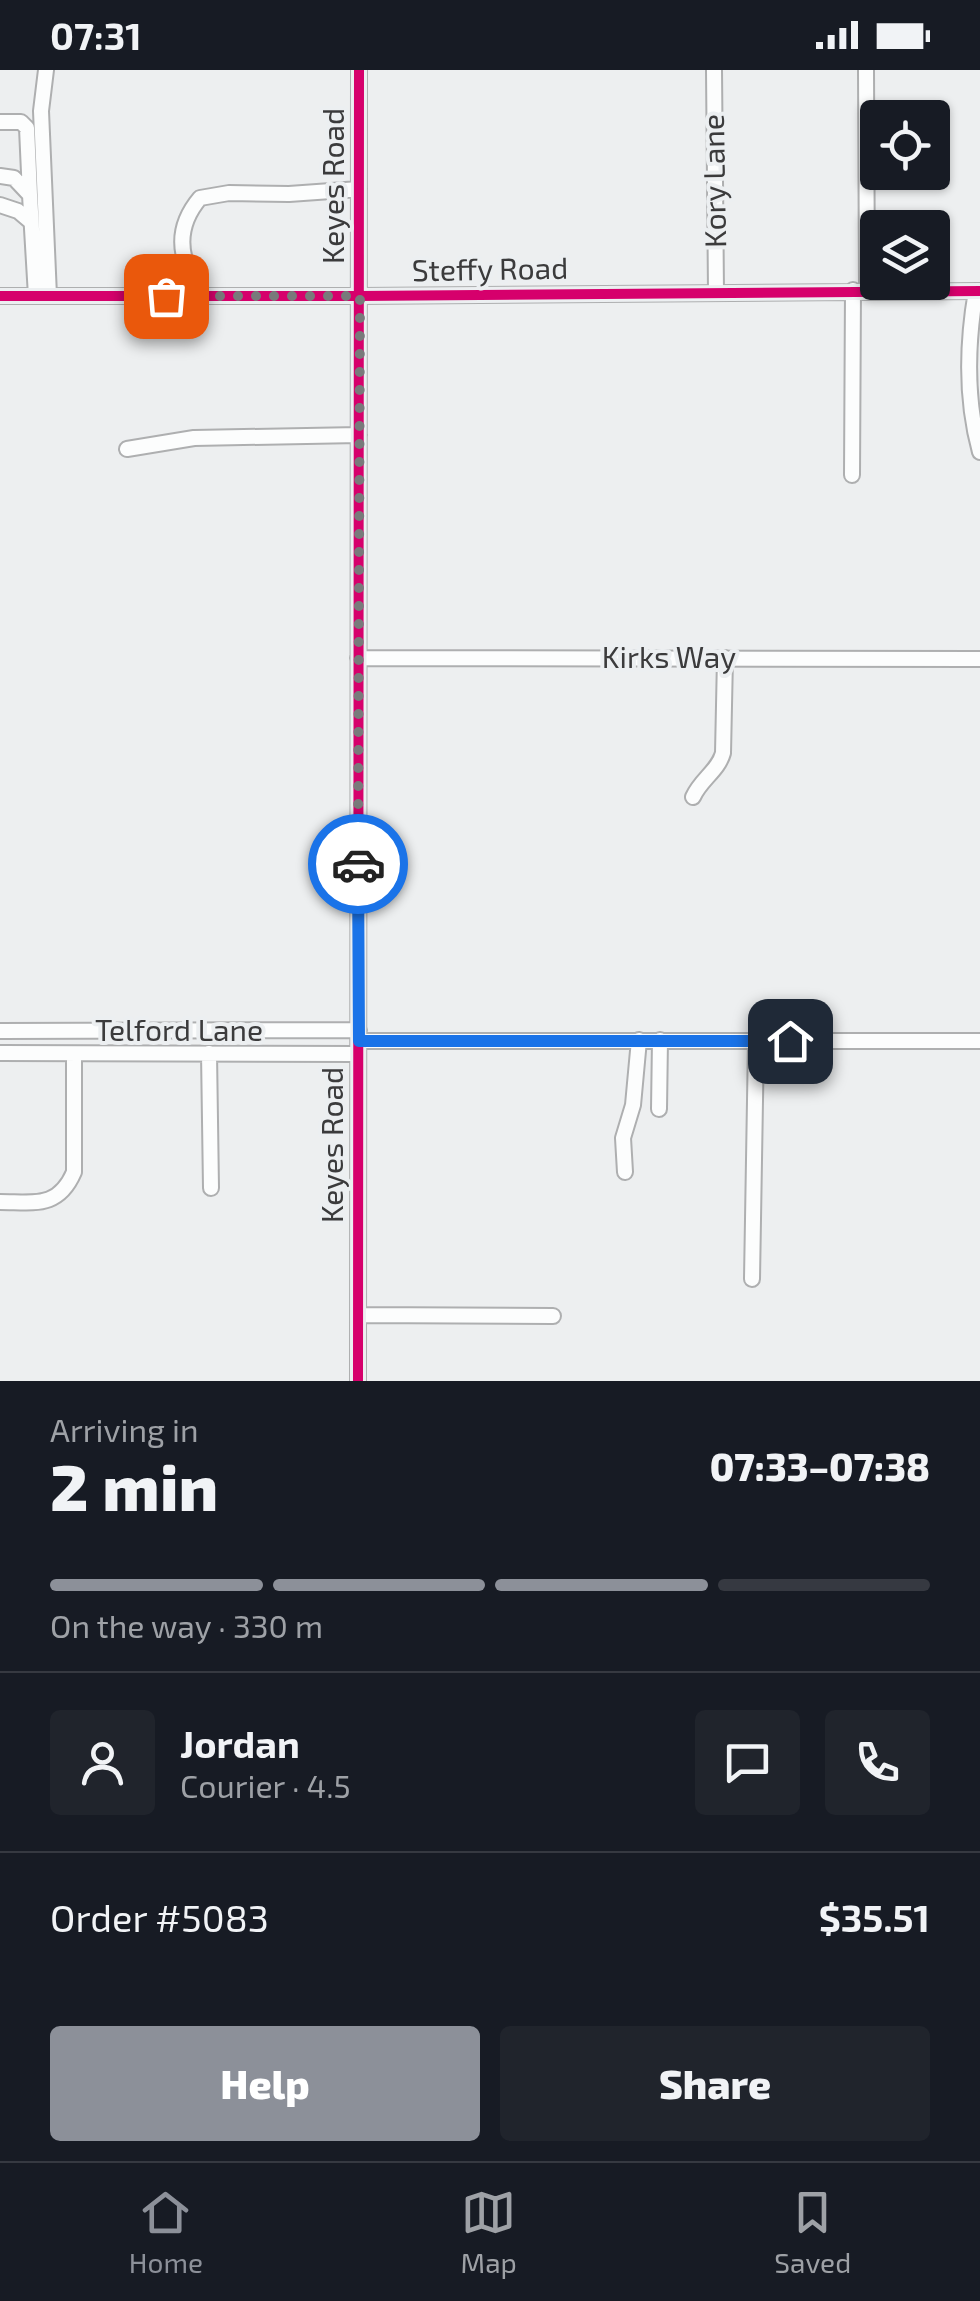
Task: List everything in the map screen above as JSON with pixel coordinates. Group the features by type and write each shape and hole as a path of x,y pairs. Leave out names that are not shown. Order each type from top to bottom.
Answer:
{"street":[{"path":"42,296 40,112 46,70"},
{"name":"Keyes Road","path":"358,1381 359,70"},
{"name":"Kory Lane","path":"714,70 716,292"},
{"path":"862,210 866,70"},
{"path":"0,122 20,122 27,128 31,222 42,296"},
{"path":"0,176 14,178 30,195"},
{"path":"198,296 197,284 184,256 183,234 187,214 200,198 229,193 360,189"},
{"path":"0,204 31,222"},
{"path":"852,476 860,290"},
{"name":"Steffy Road","path":"0,296 860,290"},
{"name":"Steffy Road","path":"950,291 978,291"},
{"path":"978,291 972,310 970,387 980,452"},
{"path":"126,449 194,438 359,435"},
{"name":"Kirks Way","path":"358,658 980,659"},
{"path":"693,797 723,754 725,658"},
{"name":"Telford Lane","path":"0,1031 359,1042 980,1041"},
{"path":"625,1172 623,1138 633,1105 639,1040"},
{"path":"659,1109 660,1040"},
{"path":"752,1279 756,1041"},
{"name":"Telford Lane","path":"0,1053 209,1053 359,1042"},
{"path":"209,1053 211,1188"},
{"path":"0,1202 43,1202 56,1198 68,1185 74,1172 74,1054"},
{"path":"358,1315 553,1316"}],"cycle path":[{"path":"358,1381 359,70"},
{"path":"0,296 980,291"}],"way so far":[{"path":"166,296 360,296 358,864"}],"route":[{"path":"358,864 359,1041 790,1041"}]}
